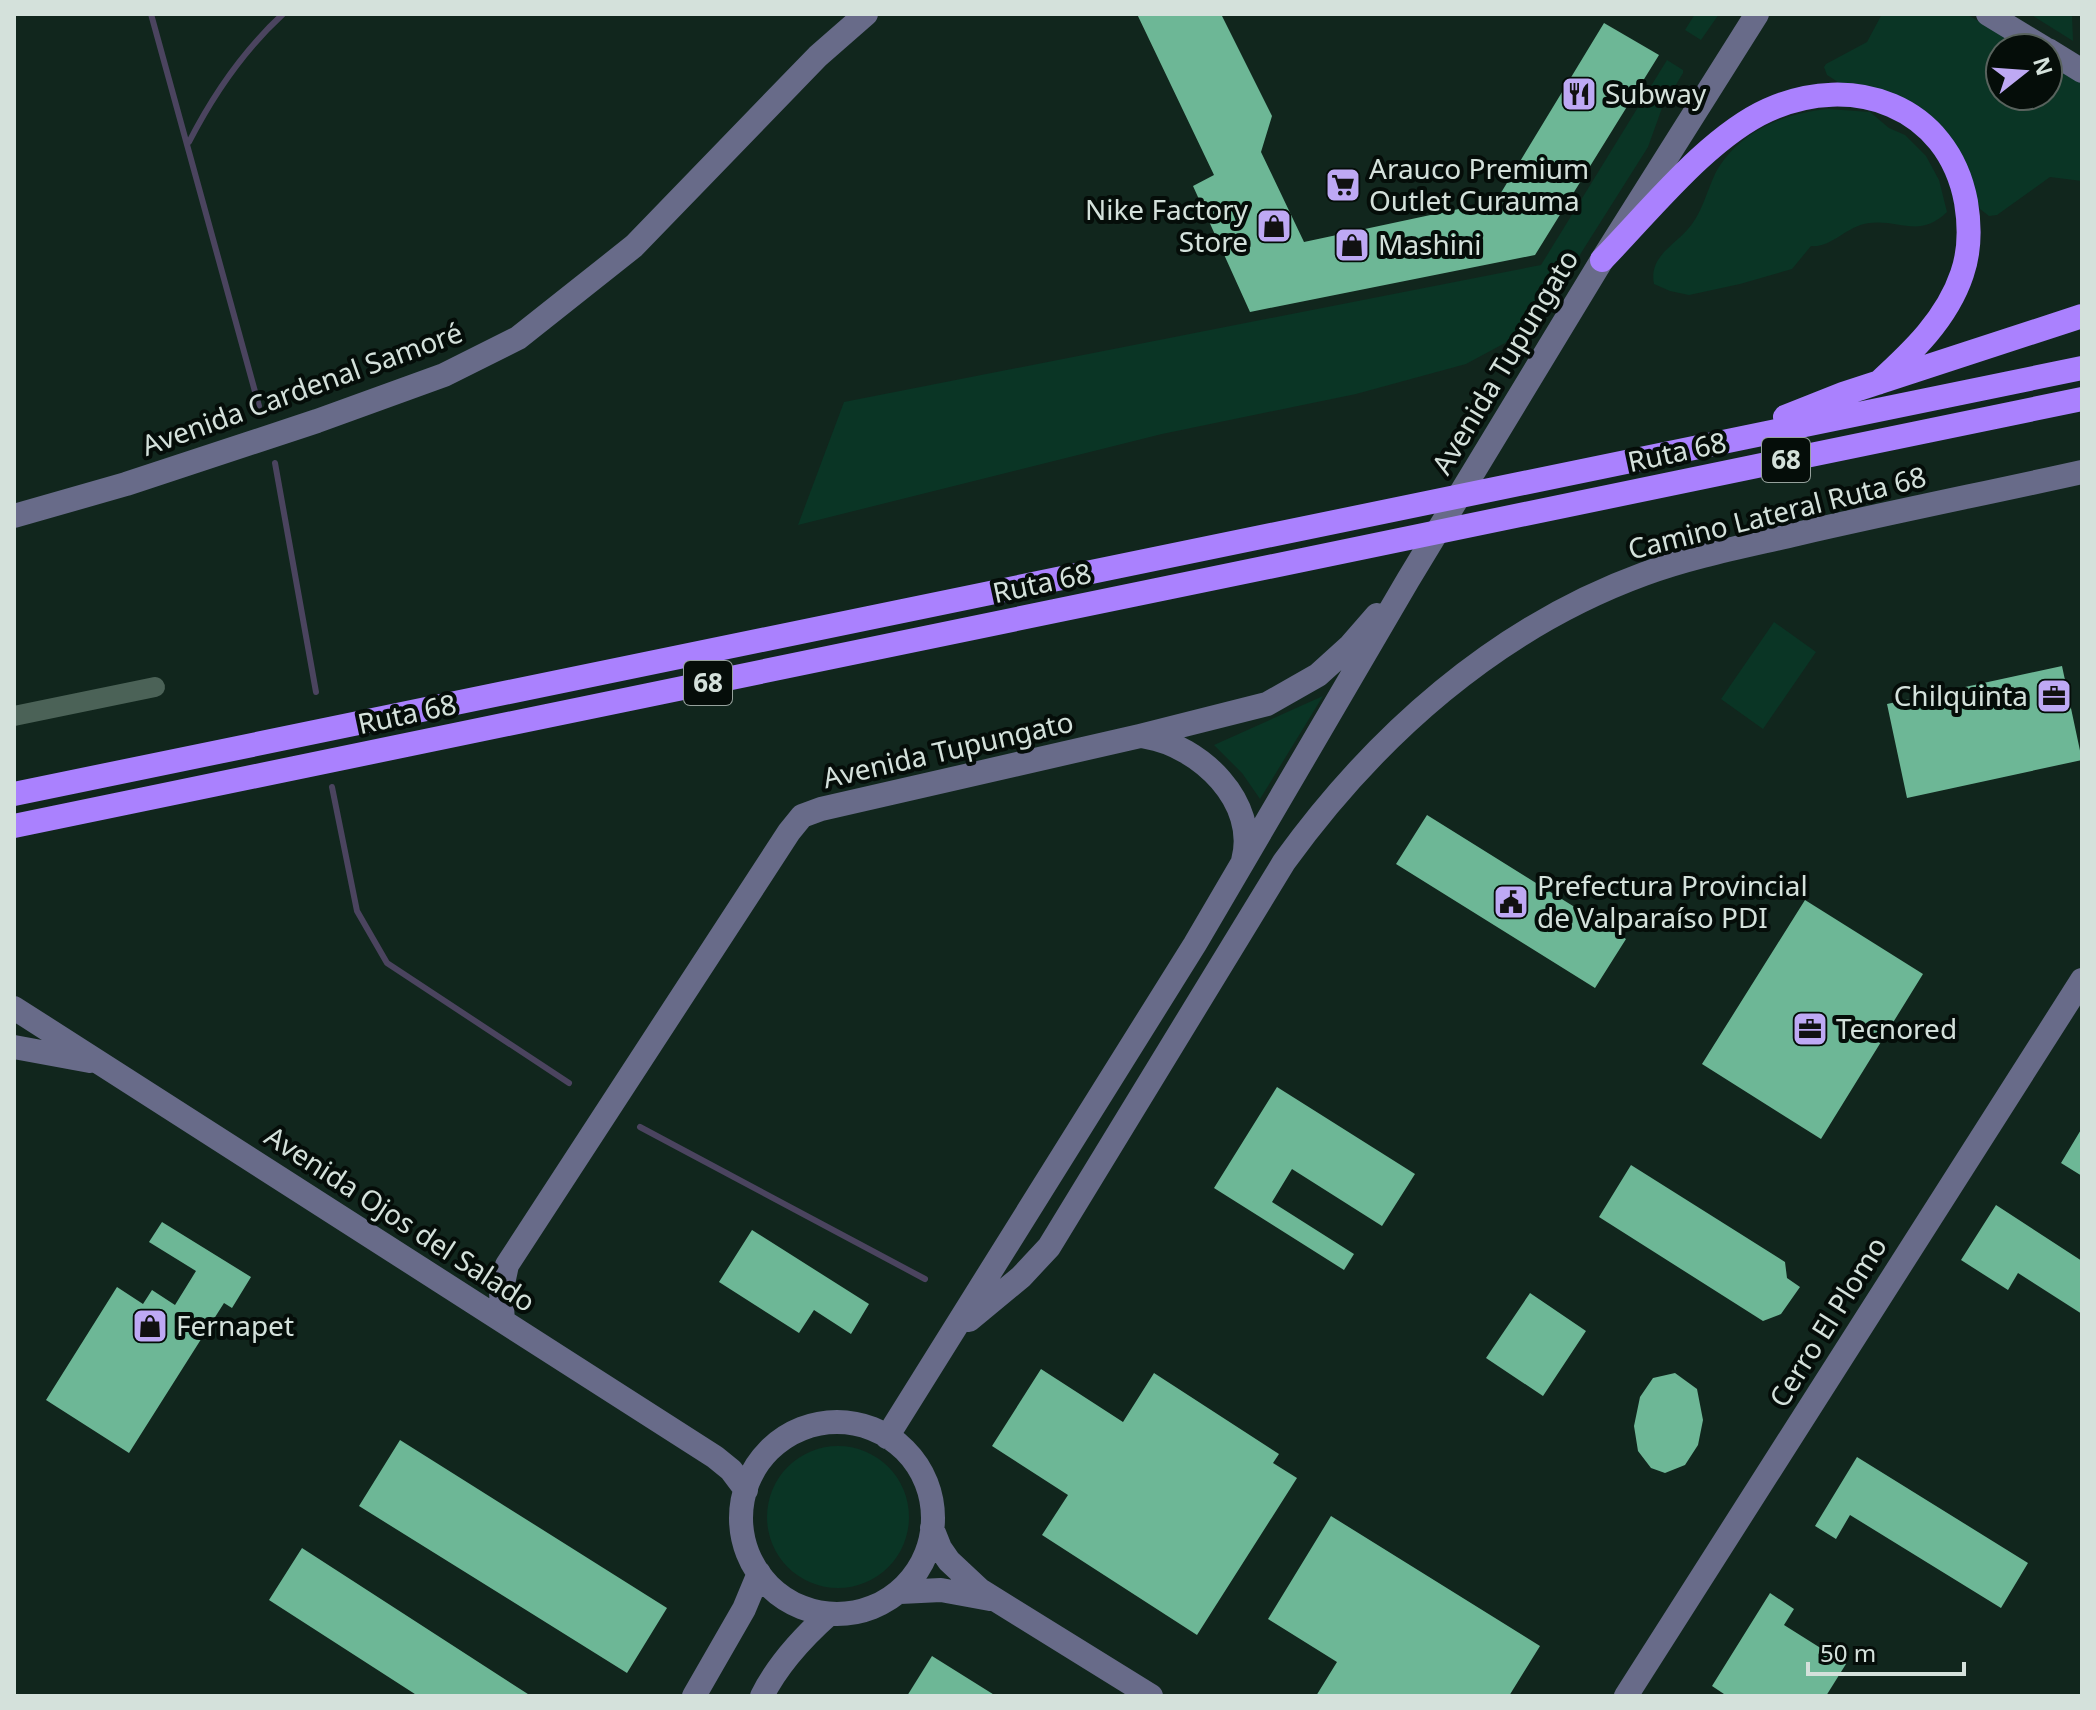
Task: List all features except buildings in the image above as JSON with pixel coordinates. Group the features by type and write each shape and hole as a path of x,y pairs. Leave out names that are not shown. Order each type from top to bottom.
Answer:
{"highway":[{"path":"1602,260 1712,148 1753,118 1792,101 1820,94 1861,95 1881,100 1917,120 1941,144 1961,183 1969,229 1963,270 1947,308 1917,346 1878,383"},
{"path":"1745,436 1808,407 2082,316"},
{"name":"Ruta 68","path":"14,794 2082,368"},
{"name":"Ruta 68","path":"14,826 2082,399"}],"main road":[{"name":"Avenida Cardenal Samoré","path":"14,516 126,484 331,416 444,375 518,338 634,246 818,56 866,14"},
{"name":"Avenida Tupungato","path":"887,1437 1242,865 1408,580 1602,260 1757,14"},
{"path":"1988,14 2018,32"},
{"path":"2064,60 2082,71"},
{"name":"Camino Lateral Ruta 68","path":"1195,1011 1284,862 1344,785 1414,715 1488,657 1525,633 1564,611 1645,574 1800,534 2082,472"},
{"name":"Avenida Tupungato","path":"503,1321 501,1293 507,1265 802,816 1267,704 1302,686 1350,646 1408,580"},
{"path":"1140,736 1182,749 1217,776 1241,819 1246,852 1242,865"},
{"name":"Cerro El Plomo","path":"1626,1696 2082,980"},
{"name":"Avenida Ojos del Salado","path":"14,1008 715,1457 731,1470 746,1490"},
{"name":"Avenida Tupungato","path":"946,1344 977,1312 1021,1277 1049,1247 1195,1011"},
{"path":"14,1047 104,1064"},
{"path":"820,1424 855,1424 887,1437 902,1447 923,1476 933,1510 932,1528 922,1563 900,1592 866,1610 829,1614 808,1610 789,1601 759,1573 751,1561 743,1533 741,1519 746,1490 761,1459 780,1441 820,1424"},
{"path":"932,1528 949,1561 980,1590 1151,1696"},
{"path":"694,1696 744,1609 759,1573"},
{"path":"900,1592 941,1590 1000,1601"},
{"path":"762,1696 803,1637 829,1614"}],"street":[{"path":"14,716 155,687"}],"green space":[{"path":"1695,14 1719,14 1701,40 1685,30"},
{"path":"1882,14 1966,14 1998,32 1984,32 1984,112 2064,112 2064,69 2082,78 2082,181 2050,177 1997,215 1989,216 1980,209 1969,177 1938,125 1919,106 1894,94 1853,83 1841,84 1827,75 1826,64 1867,42"},
{"path":"2030,14 2072,14 2073,41 2064,32 2059,32"},
{"path":"1667,60 1683,73 1662,108 1648,147 1564,280 1505,343 1466,364 1356,394 1162,434 798,525 844,402 1541,265"},
{"path":"1828,109 1870,112 1889,128 1905,135 1926,156 1939,180 1947,212 1927,225 1880,222 1861,225 1826,244 1811,246 1792,269 1740,284 1689,295 1654,284 1655,265 1692,224 1724,159 1763,127 1795,115"},
{"path":"1774,622 1816,652 1763,729 1721,699"},
{"path":"1323,696 1260,799 1242,773 1214,745"},
{"path":"838,1446 865,1452 888,1467 903,1490 909,1517 903,1544 888,1567 865,1582 838,1588 811,1582 788,1567 773,1544 767,1517 773,1490 788,1467 811,1452"}],"waterway":[{"path":"151,14 259,406"},
{"path":"189,142 230,74 283,14"},
{"path":"275,463 316,692"},
{"path":"332,787 357,911 387,963 569,1083"},
{"path":"640,1127 925,1279"}],"place":[{"name":"Subway","path":"1579,94"},
{"name":"Arauco Premium Outlet Curauma","path":"1343,185"},
{"name":"Nike Factory Store","path":"1274,226"},
{"name":"Mashini","path":"1352,245"},
{"name":"Chilquinta","path":"2054,696"},
{"name":"Prefectura Provincial de Valparaíso PDI","path":"1511,902"},
{"name":"Tecnored","path":"1810,1029"},
{"name":"Fernapet","path":"150,1326"}]}
